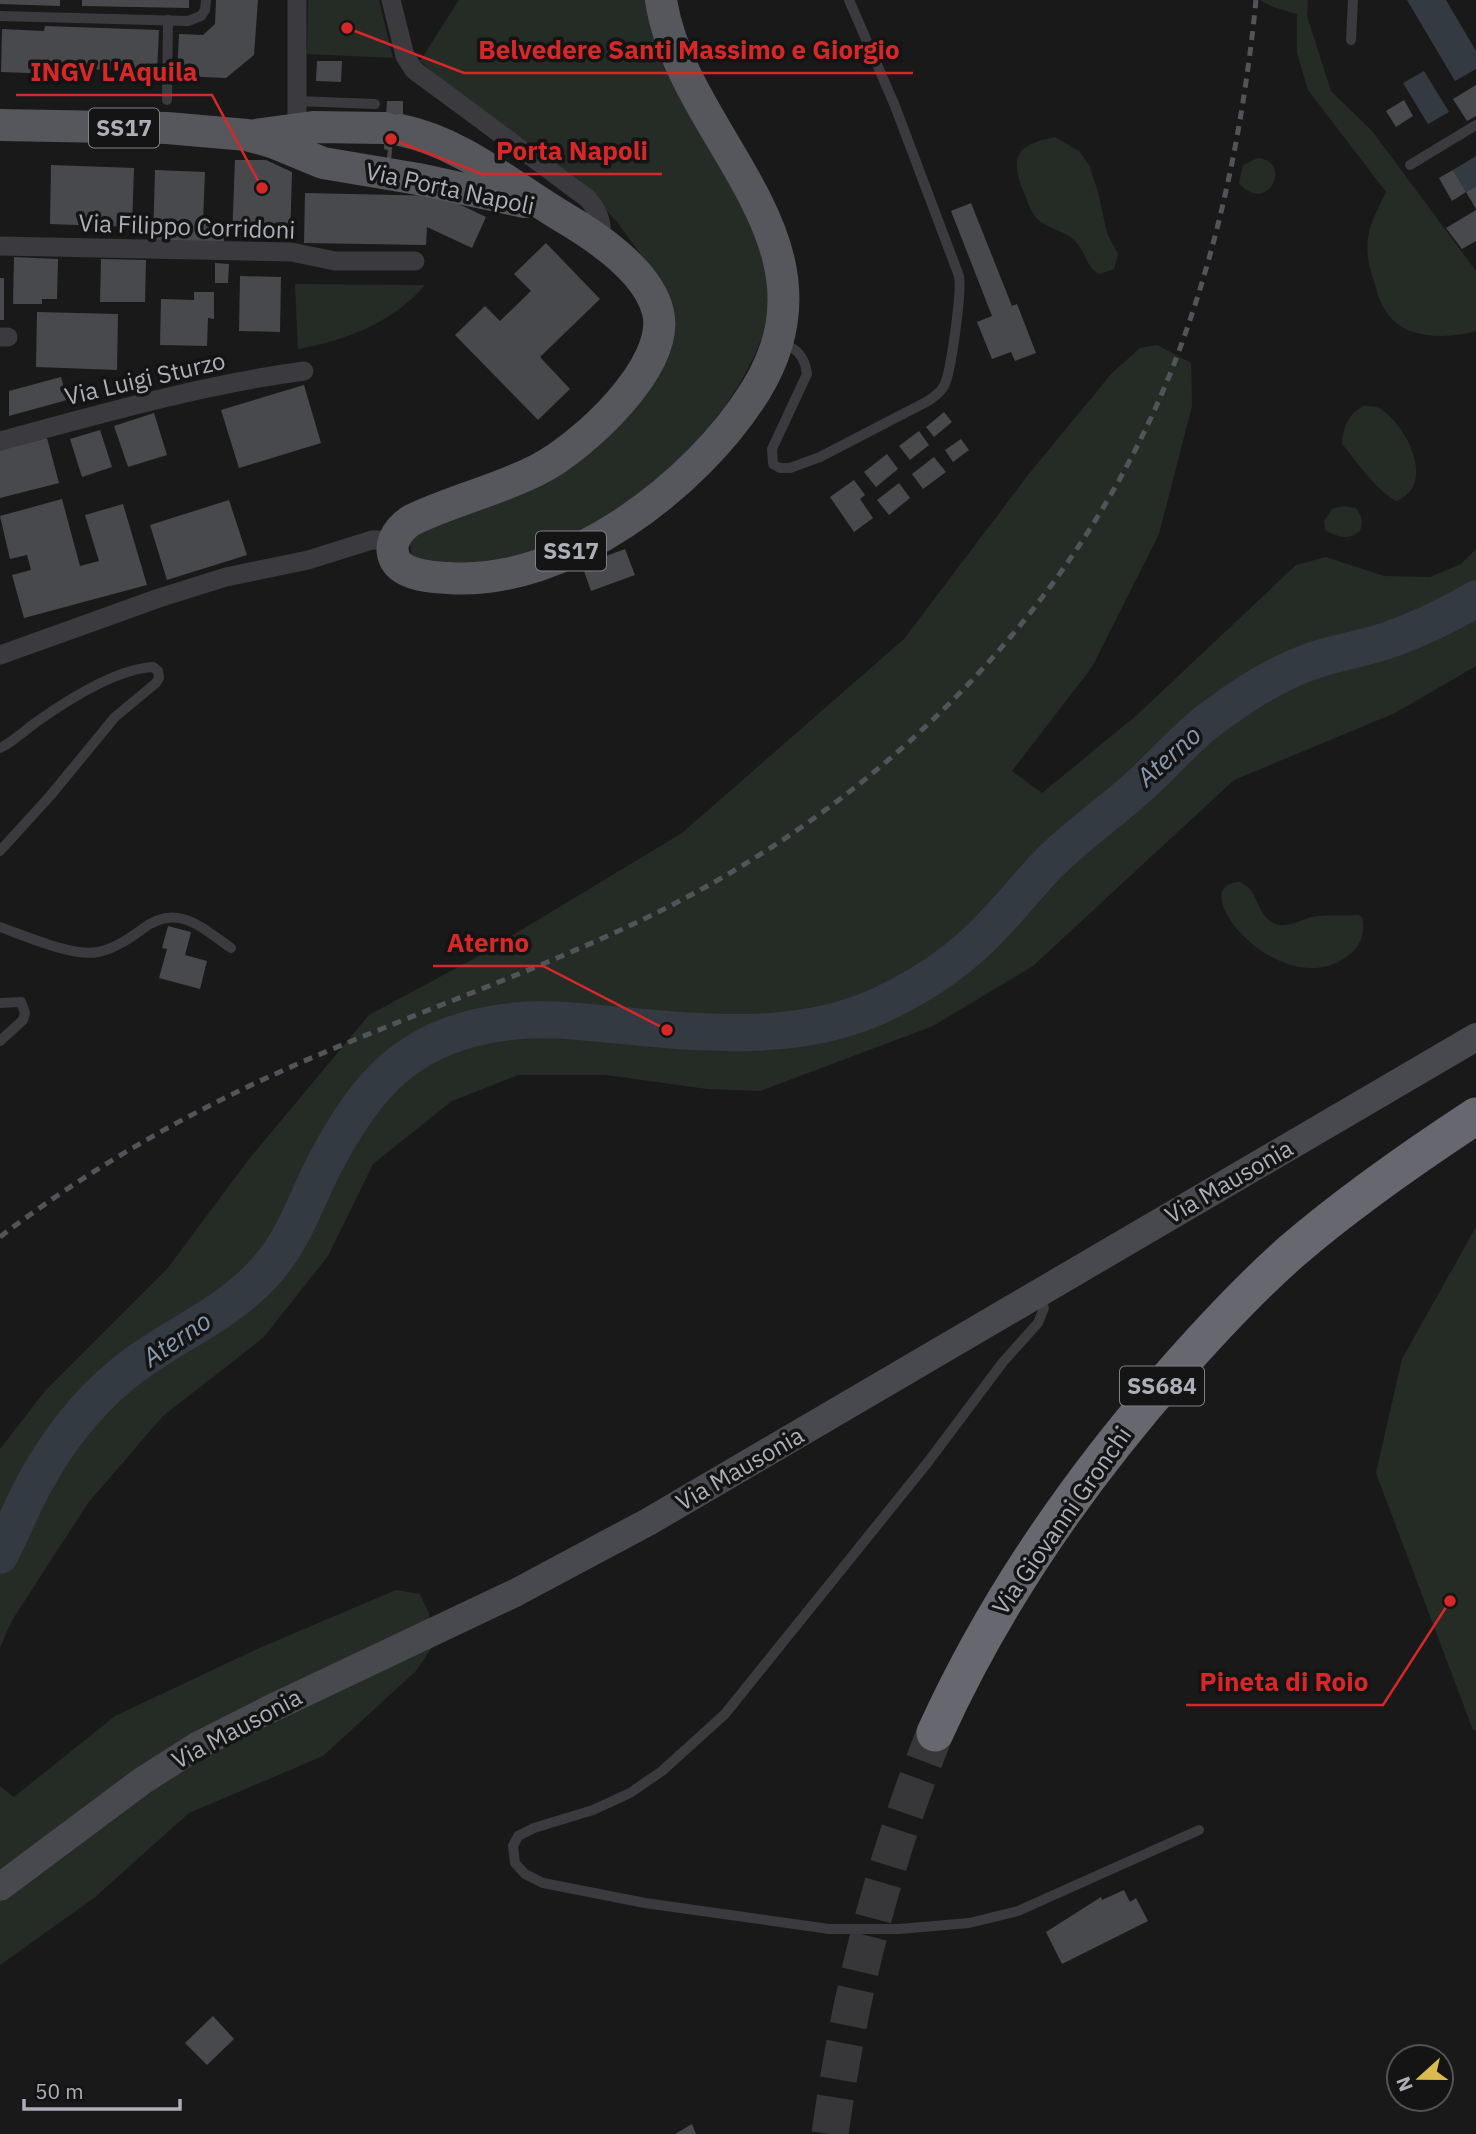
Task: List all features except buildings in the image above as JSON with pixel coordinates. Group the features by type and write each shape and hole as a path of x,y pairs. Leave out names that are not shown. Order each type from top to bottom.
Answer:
{"highway":[{"name":"Via Giovanni Gronchi","path":"935,1733 974,1653 1025,1568 1097,1466 1159,1389 1224,1317 1292,1252 1379,1182 1476,1116"}],"main road":[{"name":"SS17","path":"394,540 394,556 404,568 434,576 469,579 504,575 532,567 593,540 618,526 661,495 708,450 755,392 779,343 784,306 774,244 758,202 679,62 665,23 661,0"},
{"name":"Via Porta Napoli","path":"296,128 387,121 452,149 600,240 646,287 657,309 659,327 651,353 620,403 590,434 556,460 517,480 412,520 400,529 394,540"},
{"name":"SS17","path":"0,125 177,129 247,135 272,142 296,128"},
{"name":"Via Porta Napoli","path":"296,128 323,163 501,196 562,217"},
{"name":"Via Mausonia","path":"0,1887 142,1781 197,1746 580,1560 1476,1037"}],"street":[{"path":"296,128 297,0"},
{"path":"391,0 403,50 414,70 587,198 596,209 600,220 600,240"},
{"name":"Via Filippo Corridoni","path":"0,246 291,252 335,261 415,261"},
{"name":"Via Luigi Sturzo","path":"0,441 196,391 303,371"},
{"path":"0,655 204,583 308,560 372,540 394,540"}],"lane":[{"path":"0,16 198,19 204,13 206,0"},
{"path":"779,343 792,346 800,353 807,374 772,449 773,464 779,468 794,467 820,457 928,401 939,393 947,376 959,304 959,276 895,106 849,0"},
{"path":"1351,40 1353,0"},
{"path":"167,100 169,20"},
{"path":"1410,165 1476,125"},
{"path":"0,748 90,689 148,667 158,671 159,678 156,683 115,717 50,796 0,851"},
{"path":"0,927 67,949 91,953 115,946 161,919 178,917 198,924 231,948"},
{"path":"0,1003 21,1002 26,1013 23,1020 0,1041"},
{"path":"1037,1293 1044,1308 1038,1323 1003,1362 928,1462 862,1541 732,1707 642,1786 601,1806 518,1836 513,1846 515,1863 525,1874 543,1883 645,1903 829,1929 889,1930 969,1923 1018,1911 1199,1830"}],"shaded area":[{"path":"308,0 379,0 393,58 307,54"},
{"path":"459,0 649,0 750,219 763,259 769,298 763,333 739,385 717,416 662,474 630,500 564,540 516,557 471,564 441,563 412,556 410,544 414,537 621,418 661,282 617,222 579,180 420,61"},
{"path":"1260,0 1308,0 1307,16 1331,91 1373,132 1476,271 1476,331 1444,336 1421,334 1401,327 1386,311 1371,271 1367,249 1371,226 1386,192 1308,90 1297,53 1297,14"},
{"path":"1407,0 1446,0 1476,51 1476,69 1455,81"},
{"path":"1424,71 1449,112 1428,124 1403,83"},
{"path":"1055,137 1080,152 1089,165 1107,233 1118,254 1114,269 1099,274 1094,271 1074,240 1036,218 1030,207 1018,176 1018,158 1026,147"},
{"path":"1476,156 1476,186 1466,192 1453,170"},
{"path":"1258,158 1269,162 1274,168 1275,176 1267,191 1259,194 1249,192 1239,183 1243,165"},
{"path":"295,284 425,285 398,310 368,328 334,341 298,349"},
{"path":"1157,345 1191,363 1192,406 1159,534 1092,667 1012,771 1042,793 1137,715 1296,565 1326,557 1384,576 1430,577 1461,564 1476,549 1476,666 1395,713 1234,780 1033,966 933,1026 760,1091 707,1089 606,1075 518,1075 452,1101 373,1164 328,1256 263,1338 163,1416 88,1503 11,1622 0,1648 0,1449 45,1391 167,1269 249,1159 369,1015 475,958 682,833 904,639 1028,475 1111,374 1140,348"},
{"path":"1363,406 1379,408 1389,416 1399,427 1413,454 1415,482 1408,493 1396,501 1374,482 1342,444 1347,422"},
{"path":"1343,506 1356,508 1361,517 1360,531 1352,536 1338,536 1325,530 1324,521 1332,509"},
{"path":"1240,882 1253,893 1266,917 1278,925 1318,916 1362,917 1363,933 1359,943 1349,955 1323,967 1295,966 1269,955 1246,939 1230,920 1222,901 1224,888"},
{"path":"1476,1227 1476,1730 1473,1730 1376,1473 1402,1359"},
{"path":"396,1590 420,1594 429,1613 433,1646 415,1672 323,1756 189,1813 94,1898 0,1965 0,1786 14,1797 115,1716 257,1649"}],"waterway":[{"name":"Aterno","path":"0,1555 37,1479 74,1424 95,1399 119,1377 231,1303 264,1273 291,1235 323,1167 358,1109 377,1085 398,1065 421,1049 448,1036 515,1021 557,1020 730,1033 798,1029 864,1012 916,987 964,953 1060,852 1136,789 1202,726 1235,702 1296,667 1406,633 1476,599"}],"tunnel":[{"path":"830,2134 847,2031 870,1930 899,1831 935,1733"}],"railway":[{"path":"0,1237 71,1186 145,1140 222,1099 345,1044 607,936 736,869 818,815 895,754 966,687 1030,613 1087,534 1136,449 1176,359 1205,271 1228,182 1245,91 1256,0"}],"place":[{"name":"Belvedere Santi Massimo e Giorgio","path":"347,28"},
{"name":"Porta Napoli","path":"391,139"},
{"name":"INGV L'Aquila","path":"262,188"},
{"name":"Aterno","path":"667,1030"},
{"name":"Pineta di Roio","path":"1450,1601"}]}
